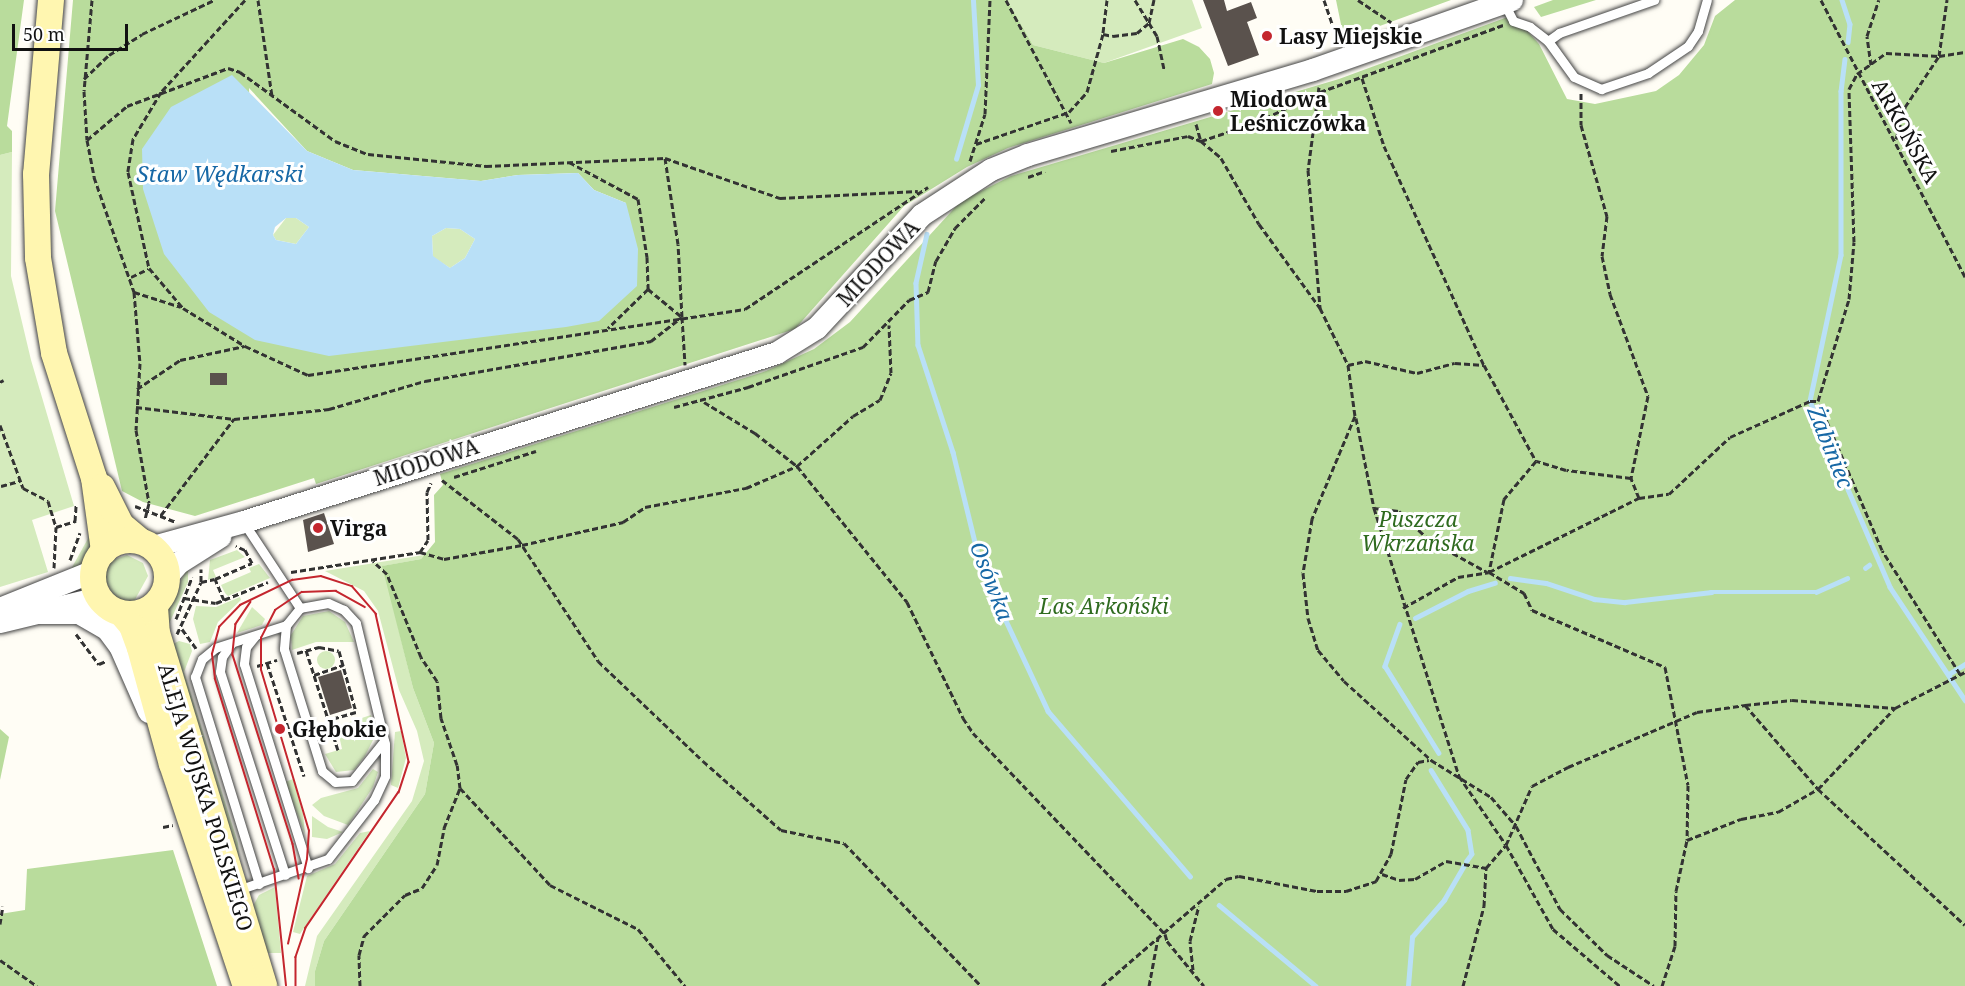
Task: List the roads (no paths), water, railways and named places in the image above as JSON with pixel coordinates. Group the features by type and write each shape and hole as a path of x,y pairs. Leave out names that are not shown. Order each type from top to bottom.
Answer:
{"main road":[{"path":"51,0 36,174 38,258 54,353 94,478 121,525 146,536 162,560 166,578 154,607 142,614 122,614 99,598 94,478"},
{"path":"98,562 146,536"},
{"name":"ALEJA WOJSKA POLSKIEGO","path":"154,607 156,633 247,887 264,986"},
{"name":"ALEJA WOJSKA POLSKIEGO","path":"122,614 140,648 172,764 246,986"}],"street":[{"name":"MIODOWA","path":"146,536 244,522 777,353 809,335 909,226 979,176 1028,155 1313,69 1411,36 1510,8"},
{"name":"MIODOWA","path":"166,578 179,563 244,522"},
{"path":"0,609 98,562"},
{"path":"0,622 99,598"},
{"path":"39,613 79,613 110,632 172,764"}],"lane":[{"path":"1548,41 1558,33 1654,0"},
{"path":"1510,8 1548,41 1566,69 1581,83 1601,89 1614,87 1671,60 1688,46 1698,31 1707,0"},
{"path":"244,522 300,608"},
{"path":"328,603 342,609 354,621 384,741 386,770 377,795 339,849 308,868 247,887 195,683 197,669 206,655 238,640 286,625 300,608 328,603"},
{"path":"286,625 286,658 325,776 337,783 354,780 384,741"},
{"path":"262,633 247,645 243,664 308,868"},
{"path":"238,640 224,652 220,672 285,875"}],"water":[{"name":"Staw Wędkarski","path":"232,75 307,151 353,170 481,181 518,175 578,173 594,190 626,203 638,249 637,286 599,321 566,327 329,356 255,340 209,312 164,254 143,189 142,149 171,107","holes":["286,218 296,218 309,227 296,244 276,240 273,235 275,227","446,228 460,229 475,239 465,258 450,268 433,256 432,236"]}],"waterway":[{"name":"Osówka","path":"956,159 978,85 973,0"},
{"name":"Żabiniec","path":"1842,0 1850,24 1848,42"},
{"name":"Żabiniec","path":"1845,59 1841,91 1841,255 1810,401 1890,587 1965,700"},
{"name":"Osówka","path":"927,234 916,283 918,345 953,452 981,567 1048,711 1190,876"},
{"path":"1865,568 1869,565"},
{"path":"1510,578 1546,583 1594,599 1625,602 1711,592 1816,592 1847,578"},
{"path":"1415,618 1468,591 1495,583"},
{"path":"1400,624 1385,666 1439,753"},
{"path":"1949,674 1965,664"},
{"path":"1431,770 1468,830 1472,854 1467,861"},
{"path":"1408,986 1412,937 1444,900 1464,866"},
{"name":"Osówka","path":"1219,905 1316,986"}],"tram line":[{"path":"286,986 274,870 215,679 212,654 219,627 240,605 292,580 321,576 352,586 376,614 409,762 399,792 306,928 296,957 296,986"},
{"path":"288,944 307,859 309,831 261,670 261,638 275,610 302,592 336,591 365,607"},
{"path":"251,602 236,624 233,655 293,844 299,878"}],"place":[{"name":"Lasy Miejskie","path":"1267,36"},
{"name":"Miodowa Leśniczówka","path":"1218,111"},
{"name":"Virga","path":"318,528"},
{"name":"Głębokie","path":"280,729"}],"park label":[{"name":"Puszcza Wkrzańska","path":"1418,531"},
{"name":"Las Arkoński","path":"1104,606"}]}
